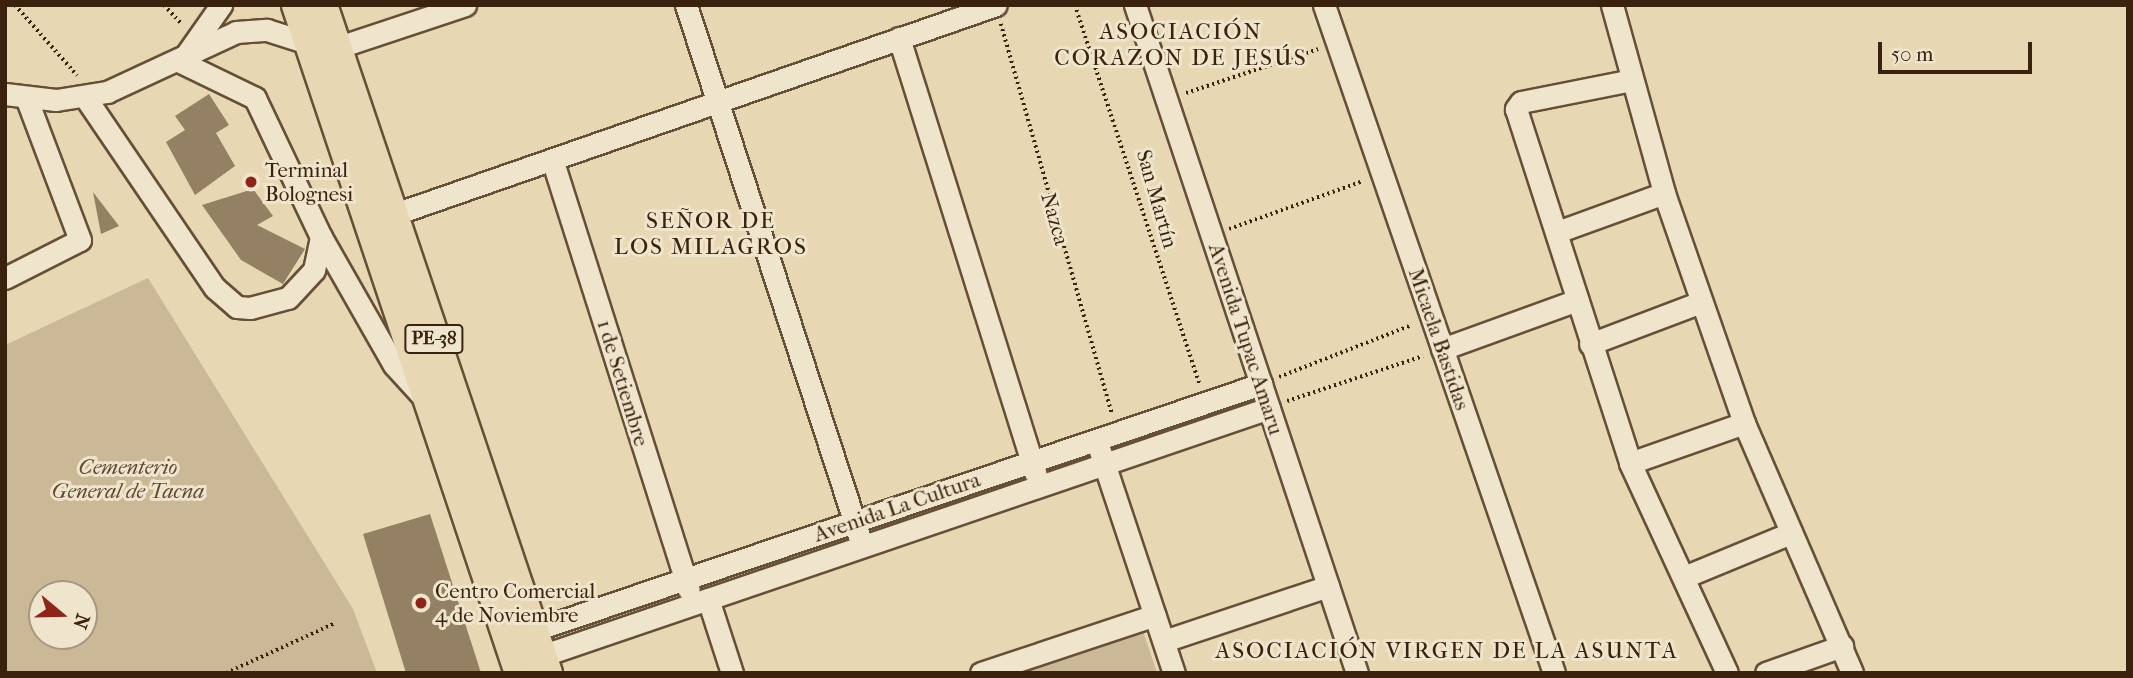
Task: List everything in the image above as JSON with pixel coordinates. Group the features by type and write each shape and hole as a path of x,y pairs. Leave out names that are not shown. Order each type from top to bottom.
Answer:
{"highway":[{"name":"PE-38","path":"298,5 323,46 392,215 535,658"},
{"name":"PE-38","path":"321,5 323,46 432,407 535,658"}],"street":[{"path":"181,62 220,5"},
{"path":"5,94 27,100 85,97 130,86 181,62 222,37 252,30 323,46 465,5"},
{"path":"686,5 862,547"},
{"path":"392,215 719,105 996,5"},
{"name":"Avenida Tupac Amaru","path":"1136,5 1357,673"},
{"name":"Micaela Bastidas","path":"1324,5 1553,673"},
{"path":"1612,5 1664,193 1744,423 1852,673"},
{"path":"899,38 1039,486"},
{"path":"181,62 255,98 321,237 394,365 432,407"},
{"path":"1632,80 1517,104 1590,344 1630,463 1685,577 1727,673"},
{"path":"85,97 215,288 237,307 276,304 299,289 314,270 321,237"},
{"path":"6,275 80,240 27,100"},
{"name":"1 de Setiembre","path":"553,162 684,579 702,601 732,673"},
{"path":"1557,232 1664,193"},
{"path":"1442,349 1577,300"},
{"path":"1590,344 1701,302"},
{"name":"Avenida La Cultura","path":"535,658 684,579 1261,384"},
{"name":"Avenida La Cultura","path":"535,658 1269,408"},
{"path":"1630,463 1744,423"},
{"path":"1096,439 1174,673"},
{"path":"1685,577 1791,533"},
{"path":"1164,641 1328,586"},
{"path":"981,673 1155,615"},
{"path":"1766,673 1842,646"}],"path":[{"path":"15,5 76,73 85,97"},
{"name":"Nazca","path":"996,5 1118,432"},
{"name":"San Martín","path":"1075,5 1206,402"},
{"path":"1167,100 1336,42"},
{"path":"1212,235 1382,174"},
{"path":"1261,384 1431,317"},
{"path":"1269,408 1442,349"},
{"path":"226,673 335,623"}],"green space":[{"name":"Cementerio General de Tacna","path":"148,278 353,609 377,673 5,673 5,345"},
{"path":"1143,631 1157,673 1007,673"}],"building":[{"path":"209,94 229,125 216,133 235,166 195,195 166,142 185,130 175,116"},
{"path":"253,189 273,216 257,225 305,249 283,284 241,260 202,205"},
{"path":"93,192 119,226 101,234"},
{"name":"Centro Comercial 4 de Noviembre","path":"430,514 481,673 406,673 363,534"}],"place":[{"name":"Terminal Bolognesi","path":"251,182"},
{"name":"Centro Comercial 4 de Noviembre","path":"421,603"}],"district":[{"name":"ASOCIACIÓN CORAZON DE JESÚS","path":"1181,45"},
{"name":"SEÑOR DE LOS MILAGROS","path":"711,234"},
{"name":"ASOCIACIÓN VIRGEN DE LA ASUNTA","path":"1447,651"}]}
